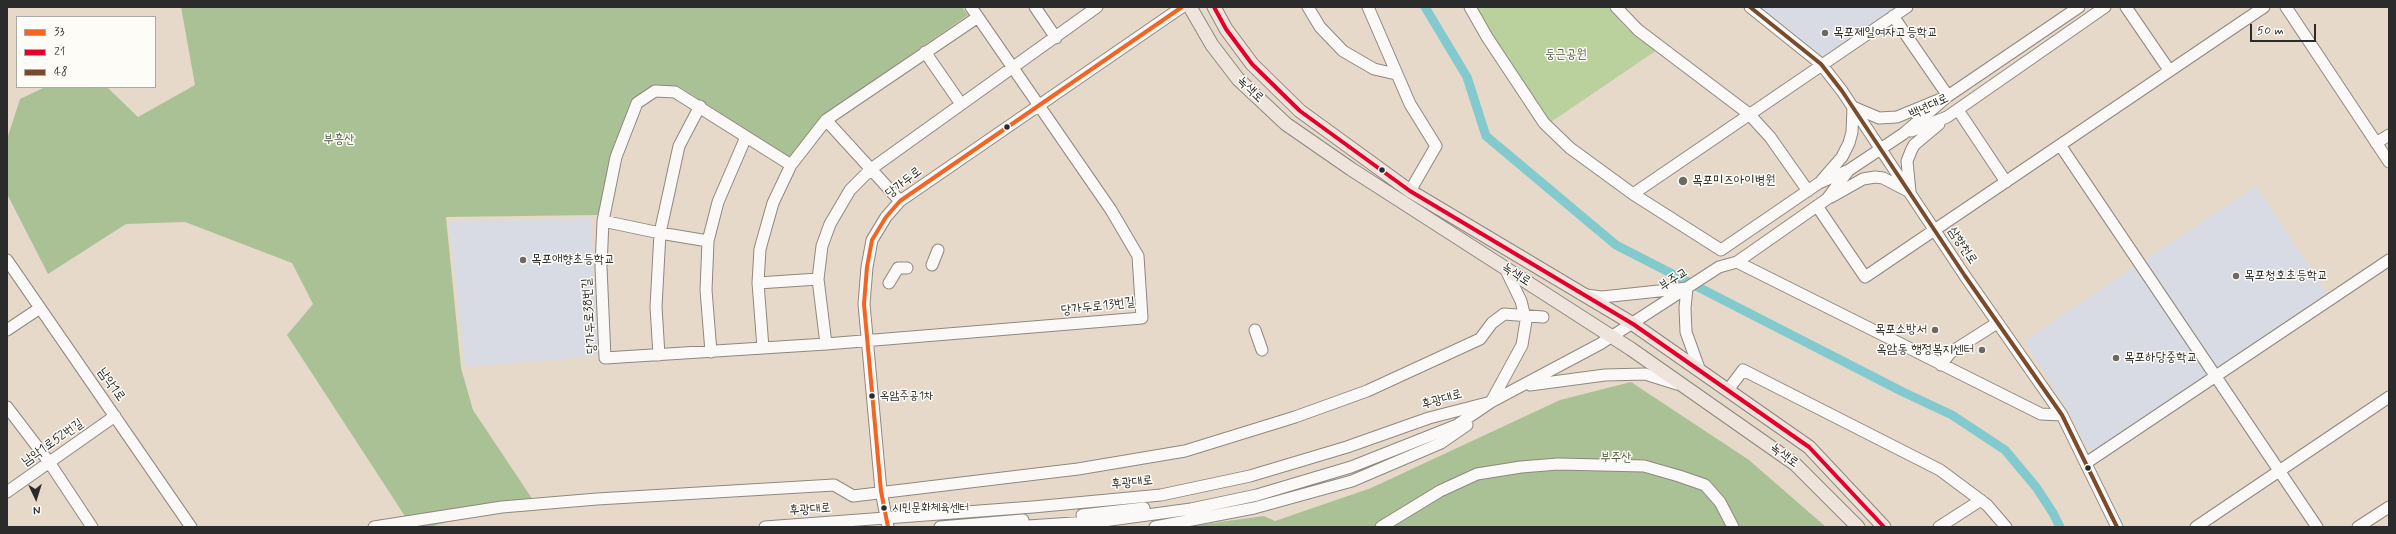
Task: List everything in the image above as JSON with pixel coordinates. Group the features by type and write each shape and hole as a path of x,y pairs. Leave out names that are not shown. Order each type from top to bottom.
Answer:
{"main road":[{"name":"녹색로","path":"1190,7 1212,45 1238,79 1286,124 1351,169 1505,268 1682,385 1795,464 1858,527"},
{"name":"녹색로","path":"1214,7 1226,29 1252,64 1300,111 1410,191 1633,324 1728,390 1808,447 1884,527"}],"street":[{"path":"971,7 1040,106"},
{"path":"1035,7 1056,38"},
{"path":"826,344 818,279 822,246 830,224 850,190 871,170 1097,7"},
{"name":"당가두로","path":"887,523 881,491 866,342 864,304 867,267 872,240 886,217 900,201 1182,7"},
{"path":"1308,7 1320,26 1343,51 1374,69 1396,74"},
{"path":"1368,7 1396,74 1417,117 1436,146 1410,191"},
{"path":"1470,7 1487,37 1544,123 1570,148 1634,194 1721,250"},
{"path":"1616,7 1638,30 1748,114 1773,142 1808,191"},
{"name":"삼향천로","path":"1750,7 1821,64 1853,107 1997,323 2062,415 2116,527"},
{"path":"1634,194 1748,114 1907,7"},
{"name":"백년대로","path":"1903,134 1948,96 2079,7"},
{"name":"백년대로","path":"1903,134 1947,117 2106,7"},
{"path":"2126,7 2170,70"},
{"path":"1817,206 1865,277 2264,7"},
{"path":"2286,7 2389,162"},
{"path":"1719,267 1721,250 1819,183 1842,157 1849,143 1852,132 1853,107 1879,118 1897,117 1948,96 1893,16"},
{"path":"763,348 758,263 765,226 791,165 826,120 978,17"},
{"path":"925,52 961,104"},
{"name":"당가두로38번길","path":"791,165 700,106 675,92 655,91 637,103 616,157 603,221 601,296 605,358 866,342"},
{"path":"659,355 656,308 660,233 679,146 700,106"},
{"name":"당가두로13번길","path":"866,342 1142,318 1138,256 1111,210 1040,106"},
{"path":"1958,110 2006,182"},
{"path":"1910,192 1908,161 1911,151 1914,145 1947,117"},
{"path":"826,120 900,201"},
{"path":"1819,183 1849,170 1903,134"},
{"path":"2376,143 2389,134"},
{"path":"712,352 706,290 708,241 718,202 746,137"},
{"path":"2060,145 2317,527"},
{"path":"1827,199 1849,170"},
{"path":"1910,192 1883,178 1875,177 1856,182 1827,199 1737,262 2041,414 2062,415"},
{"path":"603,221 708,241"},
{"path":"932,265 938,250"},
{"name":"남악1로","path":"7,260 191,527"},
{"path":"2086,463 2389,260"},
{"name":"부주교","path":"1645,316 1719,267 1737,262"},
{"path":"890,283 898,268 907,268"},
{"path":"1491,402 1522,345 1525,315 1521,301 1505,268"},
{"path":"758,283 818,279"},
{"path":"1584,294 1602,297 1687,288 1684,322 1700,371"},
{"path":"7,330 40,308"},
{"path":"374,527 502,507 597,499 834,485 853,496 881,491 1078,469 1185,451 1295,417 1367,391 1480,339 1492,323 1504,314 1543,317"},
{"name":"후광대로","path":"940,527 1134,509 1182,503 1265,486 1350,461 1449,421 1491,402 1610,337 1645,316"},
{"path":"1942,365 1950,353 1997,323"},
{"path":"1255,330 1262,350"},
{"path":"1728,390 1742,370 1940,470 1981,500 2006,527"},
{"path":"1522,386 1604,375 1645,374 1682,385"},
{"path":"2196,527 2389,398"},
{"name":"후광대로","path":"765,527 887,523 1161,495 1250,476 1347,447 1428,418 1491,402"},
{"name":"후광대로","path":"1013,527 1103,521 1191,509 1257,495 1351,467 1458,426 1491,402"},
{"name":"후광대로","path":"1155,527 1254,508 1352,481 1441,443 1461,431 1491,402"},
{"path":"7,407 49,462 92,527"},
{"name":"남악1로52번길","path":"7,492 115,416"},
{"path":"1381,527 1440,491 1477,474 1521,467 1558,464 1644,466 1705,485 1720,502 1734,527"},
{"path":"1939,527 1981,500"},
{"path":"2358,527 2389,507"},
{"path":"1953,518 1960,527"}],"shaded area":[{"name":"목포제일여자고등학교","path":"1758,7 1897,7 1827,56 1819,54"},
{"name":"목포청호초등학교","path":"2256,186 2327,293 2221,366 2213,364 2145,260"},
{"name":"목포애향초등학교","path":"591,218 598,356 465,367 449,221"},
{"name":"목포하당중학교","path":"2135,266 2209,375 2096,451 2087,447 2066,407 2024,341"}],"green space":[{"name":"부흥산","path":"181,7 962,7 968,15 822,116 790,158 678,86 654,86 632,99 614,151 598,215 446,217 461,368 473,410 533,500 429,527 412,527 287,335 313,304 292,263 185,222 126,224 48,274 7,194 7,139 20,99 43,88 108,88 138,117 195,85"},
{"name":"둥근공원","path":"1477,7 1608,7 1627,29 1657,50 1551,122 1481,18"},
{"name":"부주산","path":"1631,382 1749,460 1826,527 1183,527 1264,516 1275,521 1371,488 1560,400"}],"waterway":[{"path":"1425,7 1467,77 1486,136 1616,245 1903,392 1952,415 2005,450 2036,487 2053,513 2060,527"}],"transit line":[{"name":"33","path":"888,527 881,491 864,304 867,267 872,240 886,217 900,201 1182,7"},
{"name":"21","path":"1214,7 1226,29 1252,64 1300,111 1410,191 1633,324 1809,447 1884,527"},
{"name":"48","path":"1750,7 1821,64 1842,91 1965,276 2062,415 2117,527"}],"place":[{"name":"목포제일여자고등학교","path":"1825,33"},
{"name":"목포미즈아이병원","path":"1683,181"},
{"name":"목포애향초등학교","path":"523,260"},
{"name":"목포청호초등학교","path":"2236,276"},
{"name":"목포소방서","path":"1935,330"},
{"name":"옥암동 행정복지센터","path":"1982,350"},
{"name":"목포하당중학교","path":"2116,358"},
{"name":"옥암주공1차","path":"872,396"},
{"name":"시민문화체육센터","path":"884,508"}]}
